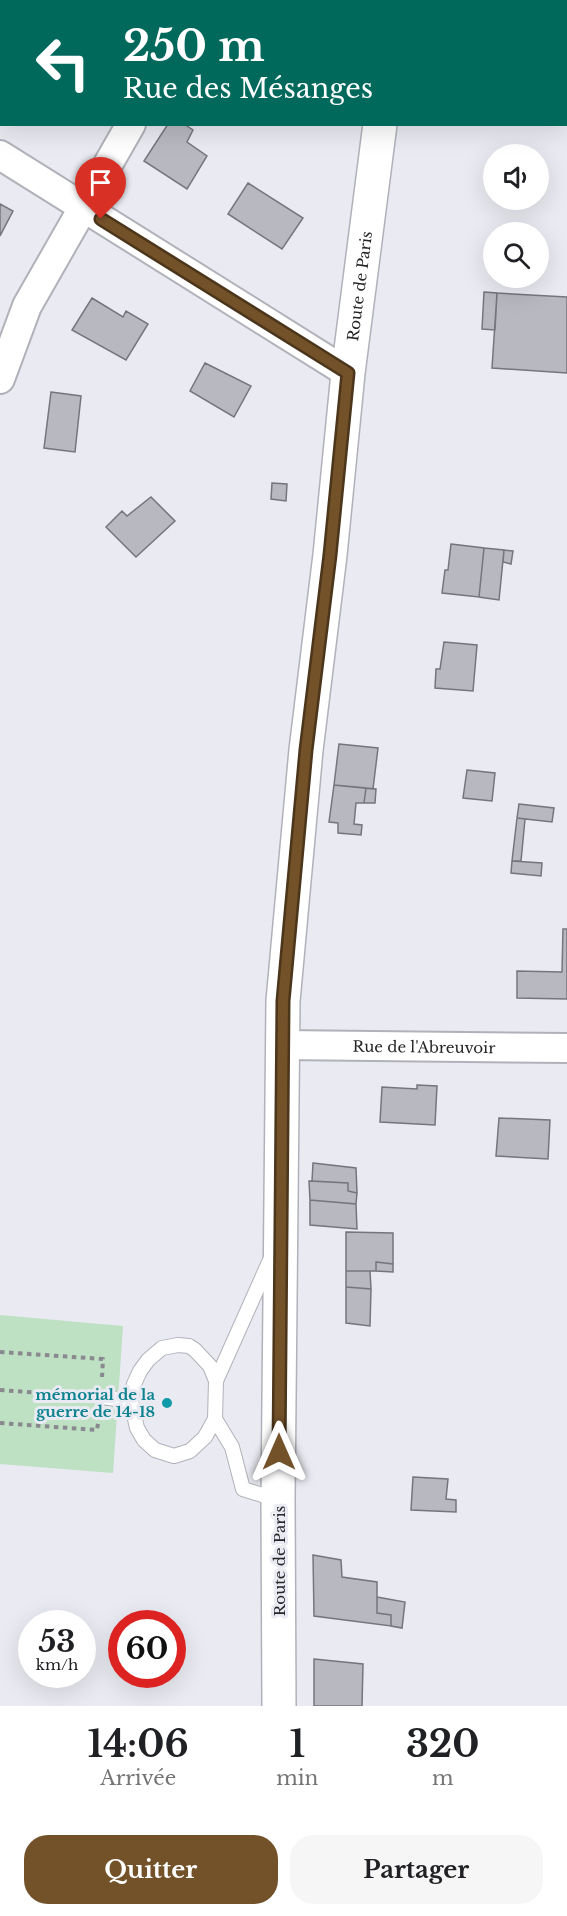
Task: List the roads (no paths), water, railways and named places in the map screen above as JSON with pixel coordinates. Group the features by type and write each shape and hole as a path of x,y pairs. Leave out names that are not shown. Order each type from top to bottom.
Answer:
{"main road":[{"name":"Route de Paris","path":"279,1706 278,1500 283,1001 306,750 330,555 348,373 380,126"}],"street":[{"path":"0,379 27,306 130,126"},
{"path":"0,155 348,373"},
{"name":"Rue de l'Abreuvoir","path":"282,1045 567,1048"}],"lane":[{"path":"216,1381 210,1366 189,1346 178,1345 162,1348 148,1360 134,1384 131,1401 137,1428 144,1440 155,1450 174,1456 190,1451 205,1437 215,1419 216,1381 280,1238"},
{"path":"102,1397 131,1401"},
{"path":"215,1419 232,1447 243,1489 278,1500"}],"place":[{"name":"mémorial de la guerre de 14-18","path":"167,1403"}]}
